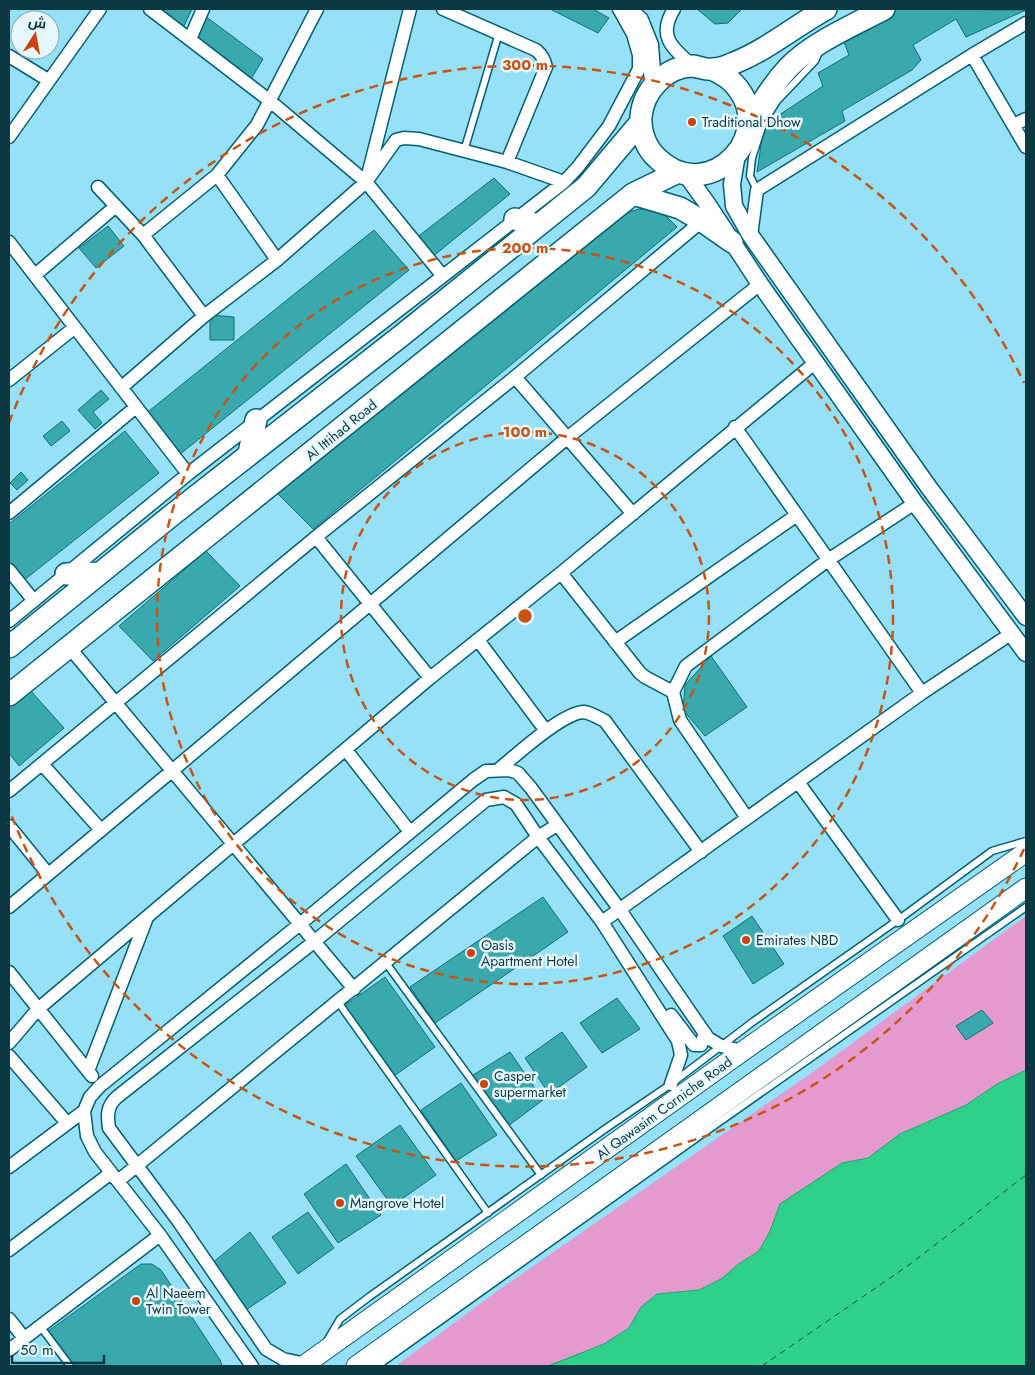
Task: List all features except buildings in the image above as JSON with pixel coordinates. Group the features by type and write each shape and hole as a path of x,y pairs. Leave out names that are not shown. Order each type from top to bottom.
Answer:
{"main road":[{"path":"702,68 728,78 740,90 747,106 749,124 746,140 737,154 725,165 710,172 694,174 681,172 663,164 652,153 644,139 640,123 644,103 653,85 666,74 682,68 702,68 733,64 758,52 826,9"},
{"path":"749,124 768,94 790,66 820,43 884,9"},
{"path":"9,647 249,453 401,336 586,187 640,123"},
{"name":"Al Ittihad Road","path":"9,695 633,194 681,172"},
{"path":"633,194 680,208 702,221 742,239"},
{"path":"515,219 538,225"},
{"path":"249,453 256,420"},
{"path":"66,574 100,574"},
{"name":"Al Qawasim Corniche Road","path":"309,1362 743,1051 1026,852"},
{"path":"356,1366 1026,888"}],"street":[{"path":"9,137 100,9"},
{"path":"150,9 270,101 366,182 442,275"},
{"path":"190,39 203,9"},
{"path":"143,235 217,175 257,125 317,9"},
{"path":"366,182 410,9"},
{"path":"443,9 536,50 542,55 546,67 507,162"},
{"path":"9,621 256,420 564,182 578,167 609,126 639,70 639,56 633,34 619,9"},
{"path":"628,9 640,20 650,45 653,85"},
{"path":"673,10 667,22 668,42 677,52 702,68"},
{"path":"742,239 757,190 1026,23"},
{"path":"972,55 1026,147"},
{"path":"9,56 48,80"},
{"path":"1013,125 1026,119"},
{"path":"122,387 204,316 277,260 366,182 396,140 404,138 419,139 507,162 564,182"},
{"path":"737,154 732,184 734,206 742,239 760,284 915,503 1026,653"},
{"path":"681,172 706,202 742,239 1026,617"},
{"path":"217,175 277,260"},
{"path":"98,187 143,235 204,316"},
{"path":"35,275 116,206"},
{"path":"9,791 316,537 515,377 702,221"},
{"path":"11,249 35,275 188,474"},
{"path":"9,906 102,830 567,438 760,284"},
{"path":"9,380 74,328"},
{"path":"9,1043 38,1009 430,678 561,573 816,362"},
{"path":"515,377 633,514"},
{"path":"9,513 136,406"},
{"path":"735,428 922,694"},
{"path":"747,818 680,720 673,692 686,666 828,560 915,503"},
{"path":"615,642 796,515"},
{"path":"316,537 430,678"},
{"path":"9,570 34,601"},
{"path":"561,573 645,677 673,692"},
{"path":"602,922 922,694 1012,633"},
{"path":"478,640 546,731"},
{"path":"69,647 354,990"},
{"path":"498,770 546,731 574,714 586,712 605,721 701,852"},
{"path":"346,750 410,832"},
{"path":"42,764 102,830"},
{"path":"252,1366 160,1235 95,1152 87,1136 84,1111 90,1097 100,1086 486,771 509,770 518,773 620,910 708,1038 721,1046 743,1051"},
{"path":"798,782 898,920"},
{"path":"274,1366 266,1349 179,1222 109,1128 107,1117 112,1102 315,941 486,800 504,797 516,804 538,837 602,922 678,1041 681,1055 671,1084"},
{"path":"9,1250 115,1177 138,1166 538,837 557,825"},
{"path":"9,826 48,874"},
{"path":"88,1071 146,918"},
{"path":"9,972 100,1086"},
{"path":"656,1007 666,1010 670,1014 694,1045 701,1044 705,1033"},
{"path":"9,1056 67,1123"},
{"path":"9,1167 84,1111"},
{"path":"9,1350 160,1235"},
{"path":"9,1319 24,1338"},
{"path":"266,1349 283,1359 309,1362"}],"lane":[{"path":"464,151 499,33"},
{"path":"757,190 750,176 752,158 764,121 777,101 814,61 818,54 820,43"},
{"path":"309,1362 340,1320 671,1084 754,1021 898,920 992,851 1026,841"},
{"path":"377,1366 712,1127 1026,907"},
{"path":"386,963 541,1175"},
{"path":"338,1002 488,1213"},
{"path":"40,1326 70,1366"}],"shaded area":[{"path":"1026,916 1026,1070 997,1084 966,1105 900,1134 868,1158 842,1164 780,1204 770,1231 759,1251 740,1263 721,1279 699,1290 657,1294 641,1307 629,1328 604,1344 548,1366 396,1366 496,1292 817,1069"},
{"path":"1026,1070 1026,1366 548,1366 604,1344 629,1328 641,1307 657,1294 699,1290 721,1279 740,1263 759,1251 770,1231 780,1204 842,1163 868,1158 900,1134 966,1105 997,1084"}],"ferry route":[{"path":"762,1366 909,1265 1026,1175"}],"place":[{"name":"Traditional Dhow","path":"692,122"},
{"name":"Emirates NBD","path":"746,940"},
{"name":"Oasis Apartment Hotel","path":"471,953"},
{"name":"Casper supermarket","path":"484,1084"},
{"name":"Mangrove Hotel","path":"340,1203"},
{"name":"Al Naeem Twin Tower","path":"136,1301"}]}
